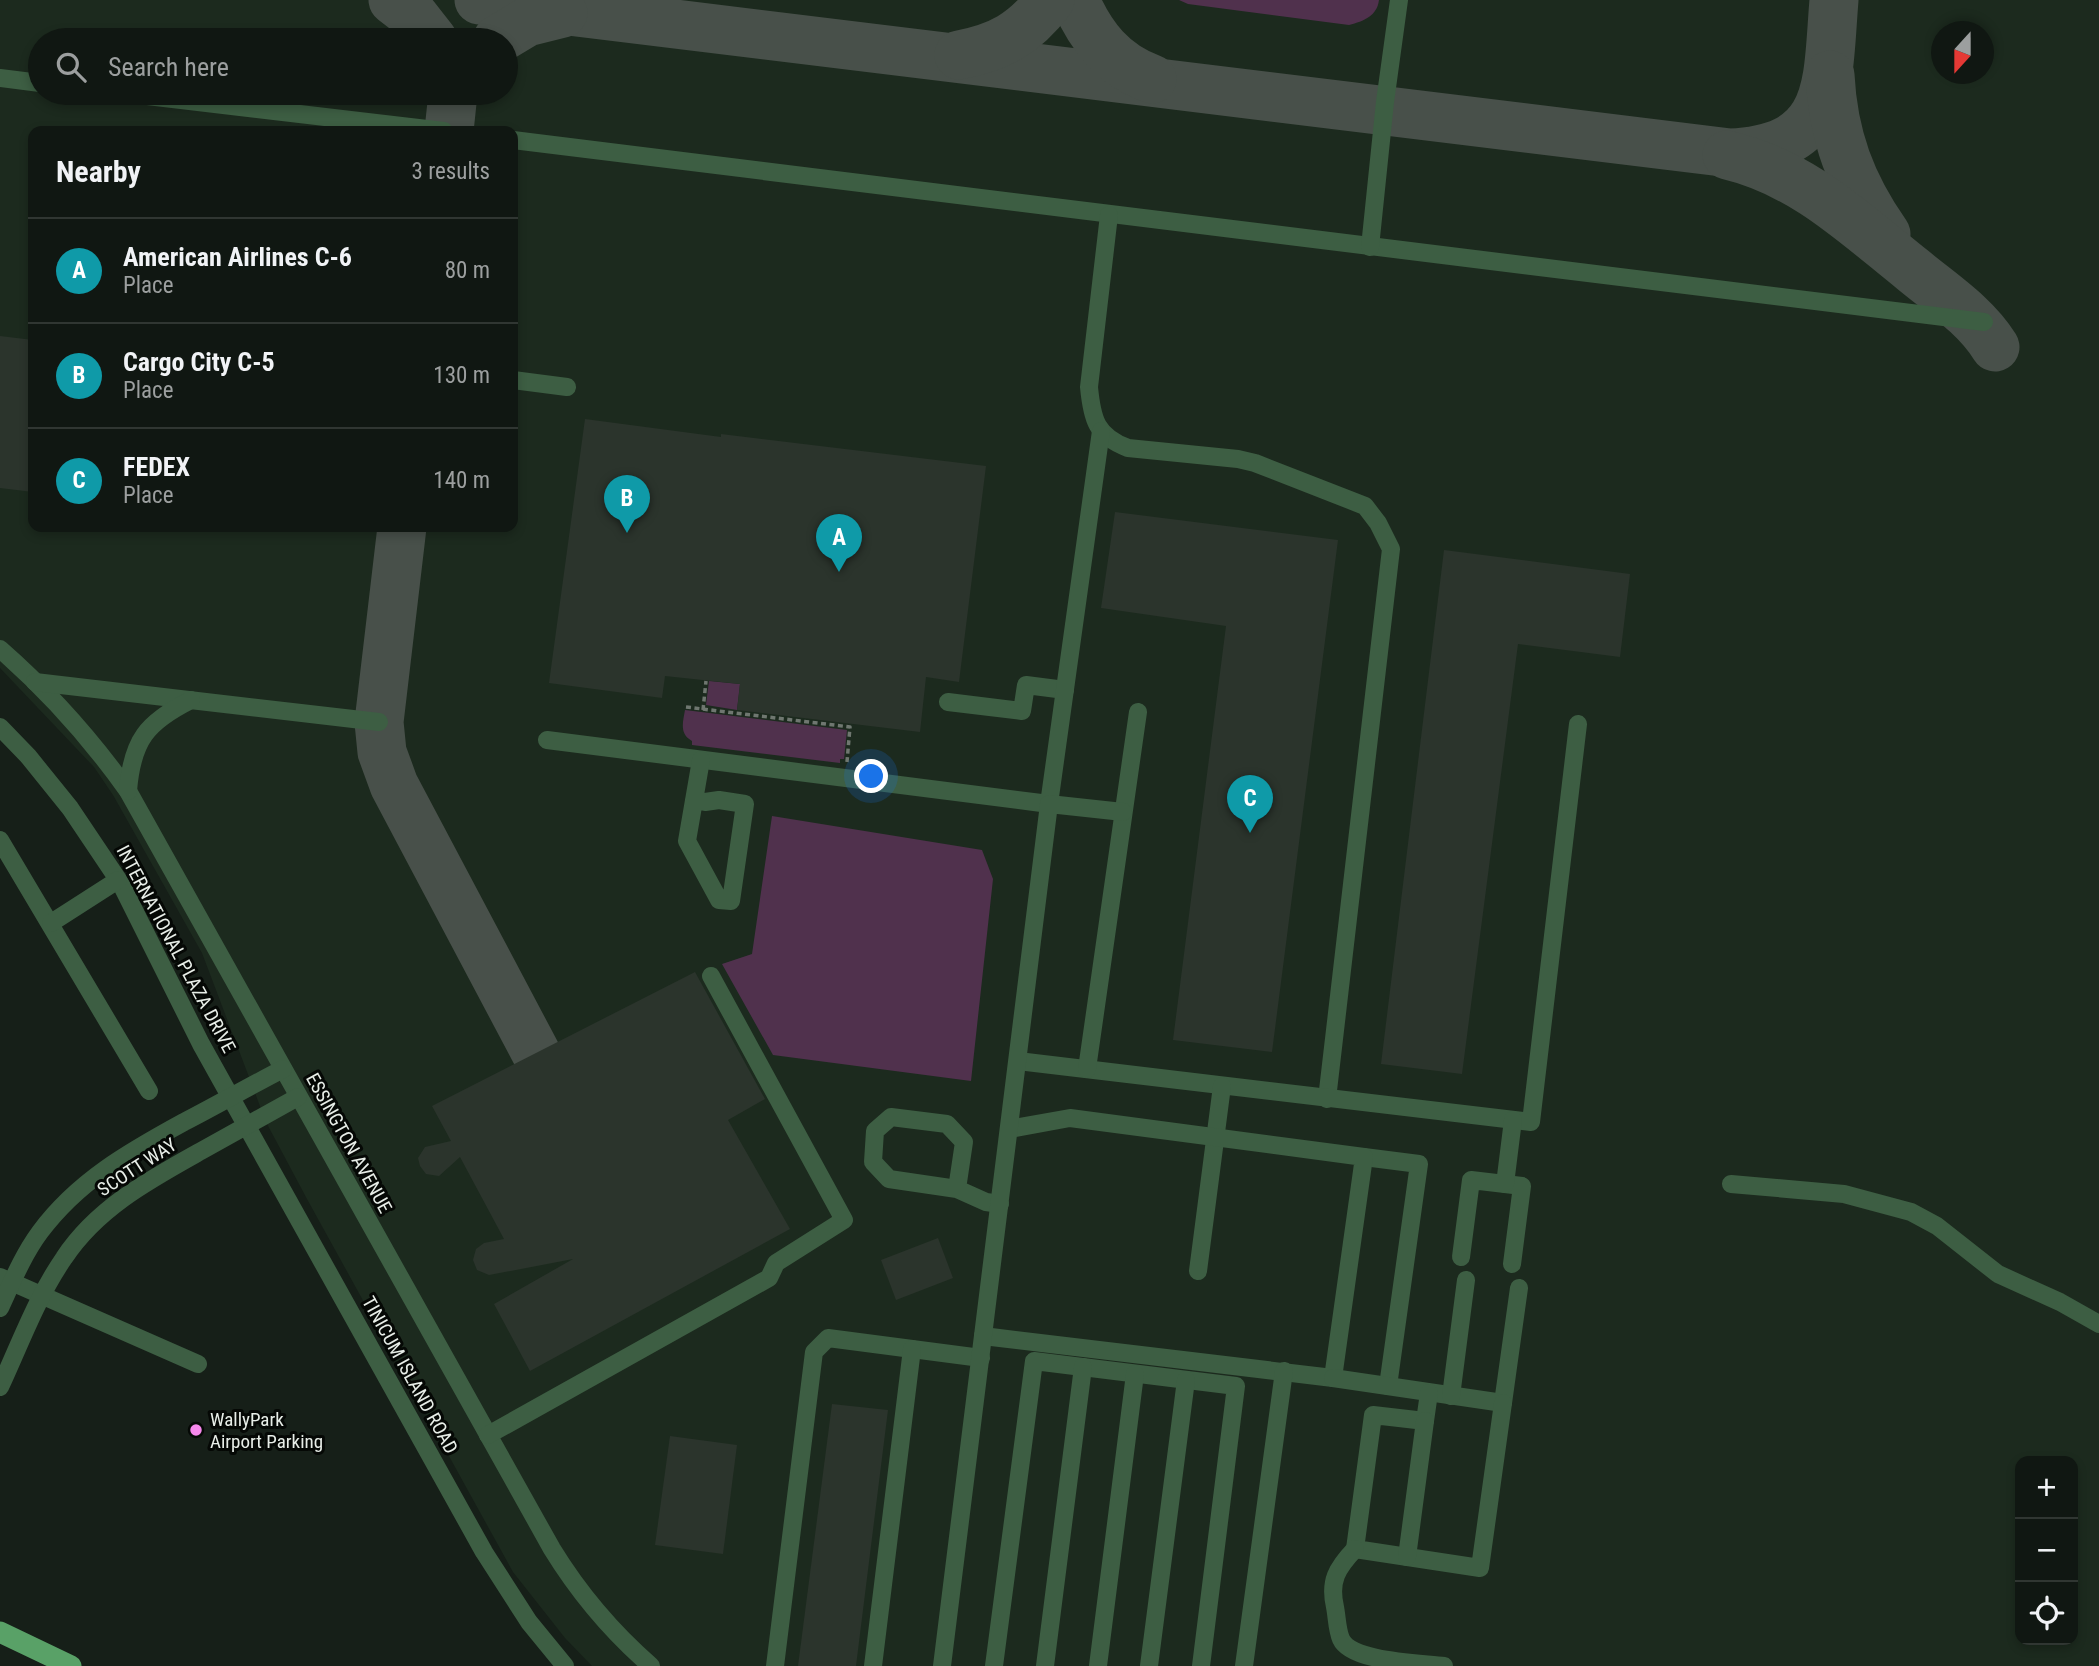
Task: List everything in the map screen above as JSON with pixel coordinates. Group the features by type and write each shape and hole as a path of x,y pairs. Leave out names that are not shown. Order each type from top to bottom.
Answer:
{"main road":[{"path":"0,1632 71,1666"}],"street":[{"path":"1370,247 1399,0"},
{"path":"0,78 28,82"},
{"path":"189,105 292,123 349,126"},
{"path":"518,141 1984,322"},
{"path":"1110,215 1089,387 1091,412 1101,431 1117,444 1128,448 1238,458 1365,506 1382,530 1391,549 1327,1099"},
{"path":"518,381 568,387"},
{"path":"942,1666 1049,804 1101,431"},
{"name":"ESSINGTON AVENUE","path":"0,649 88,738 128,791 565,1571 597,1612 651,1666"},
{"path":"35,682 379,722"},
{"path":"948,702 1022,711 1026,685 1065,690"},
{"path":"128,791 133,760 145,734 164,714 191,699"},
{"path":"1087,1069 1138,712"},
{"path":"1018,1061 1531,1122 1578,724"},
{"name":"INTERNATIONAL PLAZA DRIVE","path":"0,727 71,808 118,880 230,1097"},
{"path":"547,740 1123,812"},
{"path":"694,800 745,804 731,901 719,900 687,841 694,800 701,760"},
{"path":"0,840 149,1091"},
{"path":"51,923 118,880"},
{"path":"488,1435 769,1278 776,1263 844,1220 711,976"},
{"name":"SCOTT WAY","path":"0,1308 6,1280 67,1200 84,1185 128,1153 283,1069"},
{"path":"1198,1271 1222,1086"},
{"name":"TINICUM ISLAND ROAD","path":"230,1097 484,1552 529,1622 565,1666"},
{"name":"SCOTT WAY","path":"0,1387 64,1258 90,1225 112,1206 155,1177 298,1097"},
{"path":"957,1189 964,1142 947,1124 891,1116 875,1130 873,1162 889,1179 957,1189 986,1202 1000,1204"},
{"path":"1009,1129 1070,1118 1419,1164 1388,1386"},
{"path":"1505,1184 1513,1120"},
{"path":"1333,1378 1364,1157"},
{"path":"1461,1257 1471,1180 1522,1186 1512,1264"},
{"path":"1731,1184 1844,1194 1911,1212 1937,1226 1998,1274 2060,1302 2099,1324"},
{"path":"6,1280 198,1364"},
{"path":"1451,1396 1466,1280"},
{"path":"1355,1549 1480,1568 1519,1288"},
{"path":"984,1336 1284,1371 1503,1403"},
{"path":"775,1666 814,1352 828,1338 981,1358"},
{"path":"873,1666 912,1349"},
{"path":"994,1666 1034,1361 1236,1386 1201,1666"},
{"path":"1045,1666 1083,1367"},
{"path":"1244,1666 1284,1371"},
{"path":"1098,1666 1135,1374"},
{"path":"1149,1666 1186,1380"},
{"path":"1406,1557 1429,1393"},
{"path":"1425,1421 1373,1415 1355,1549 1343,1562 1331,1591 1341,1640 1348,1648 1361,1655 1444,1666"}],"path":[{"path":"703,709 706,681"},
{"path":"686,707 850,727 846,764"}],"shaded area":[{"path":"0,0 2099,0 2099,1666 592,1666 565,1638 513,1572 307,1199 266,1122 202,953 113,795 94,767 0,668"},
{"path":"1179,0 1379,0 1376,10 1369,17 1349,25 1188,4"},
{"path":"709,681 740,684 737,710 706,705"},
{"path":"685,710 847,730 844,759 840,759 840,763 692,745 684,731"},
{"path":"772,816 982,850 993,879 971,1081 773,1055 722,964 752,954"}],"building":[{"path":"0,336 28,339 28,491 0,488"},
{"path":"585,419 986,466 959,682 926,677 920,732 737,710 740,684 665,676 662,698 549,683"},
{"path":"1115,512 1338,540 1272,1052 1173,1040 1226,626 1101,608"},
{"path":"1444,550 1630,574 1620,657 1518,644 1462,1074 1381,1064"},
{"path":"695,972 765,1099 728,1120 790,1229 530,1371 494,1304 573,1259 489,1275 477,1270 473,1260 476,1249 484,1243 504,1239 460,1157 439,1176 426,1174 420,1166 418,1158 425,1147 451,1141 432,1106"},
{"path":"938,1238 953,1278 896,1300 881,1260"},
{"path":"832,1404 888,1410 856,1666 798,1666"},
{"path":"670,1436 737,1445 723,1554 655,1545"}],"taxiway":[{"path":"393,0 415,17 424,28"},
{"path":"479,0 1730,153 1764,148 1790,139 1807,125 1819,106 1826,84 1834,0"},
{"path":"959,55 987,48 1010,37 1031,22 1050,0"},
{"path":"1075,0 1088,26 1105,48 1126,66 1152,79"},
{"path":"517,28 527,22 563,13"},
{"path":"1830,75 1835,119 1846,159 1863,197 1886,234"},
{"path":"450,126 452,105"},
{"path":"1727,155 1780,174 1826,202 1957,306 1978,325 1995,347"},
{"path":"401,532 379,722 382,752 394,785 536,1053"}],"place":[{"name":"Cargo City C-5","path":"627,533"},
{"name":"American Airlines C-6","path":"839,572"},
{"name":"FEDEX","path":"1250,833"},
{"name":"WallyPark Airport Parking","path":"196,1430"}]}
